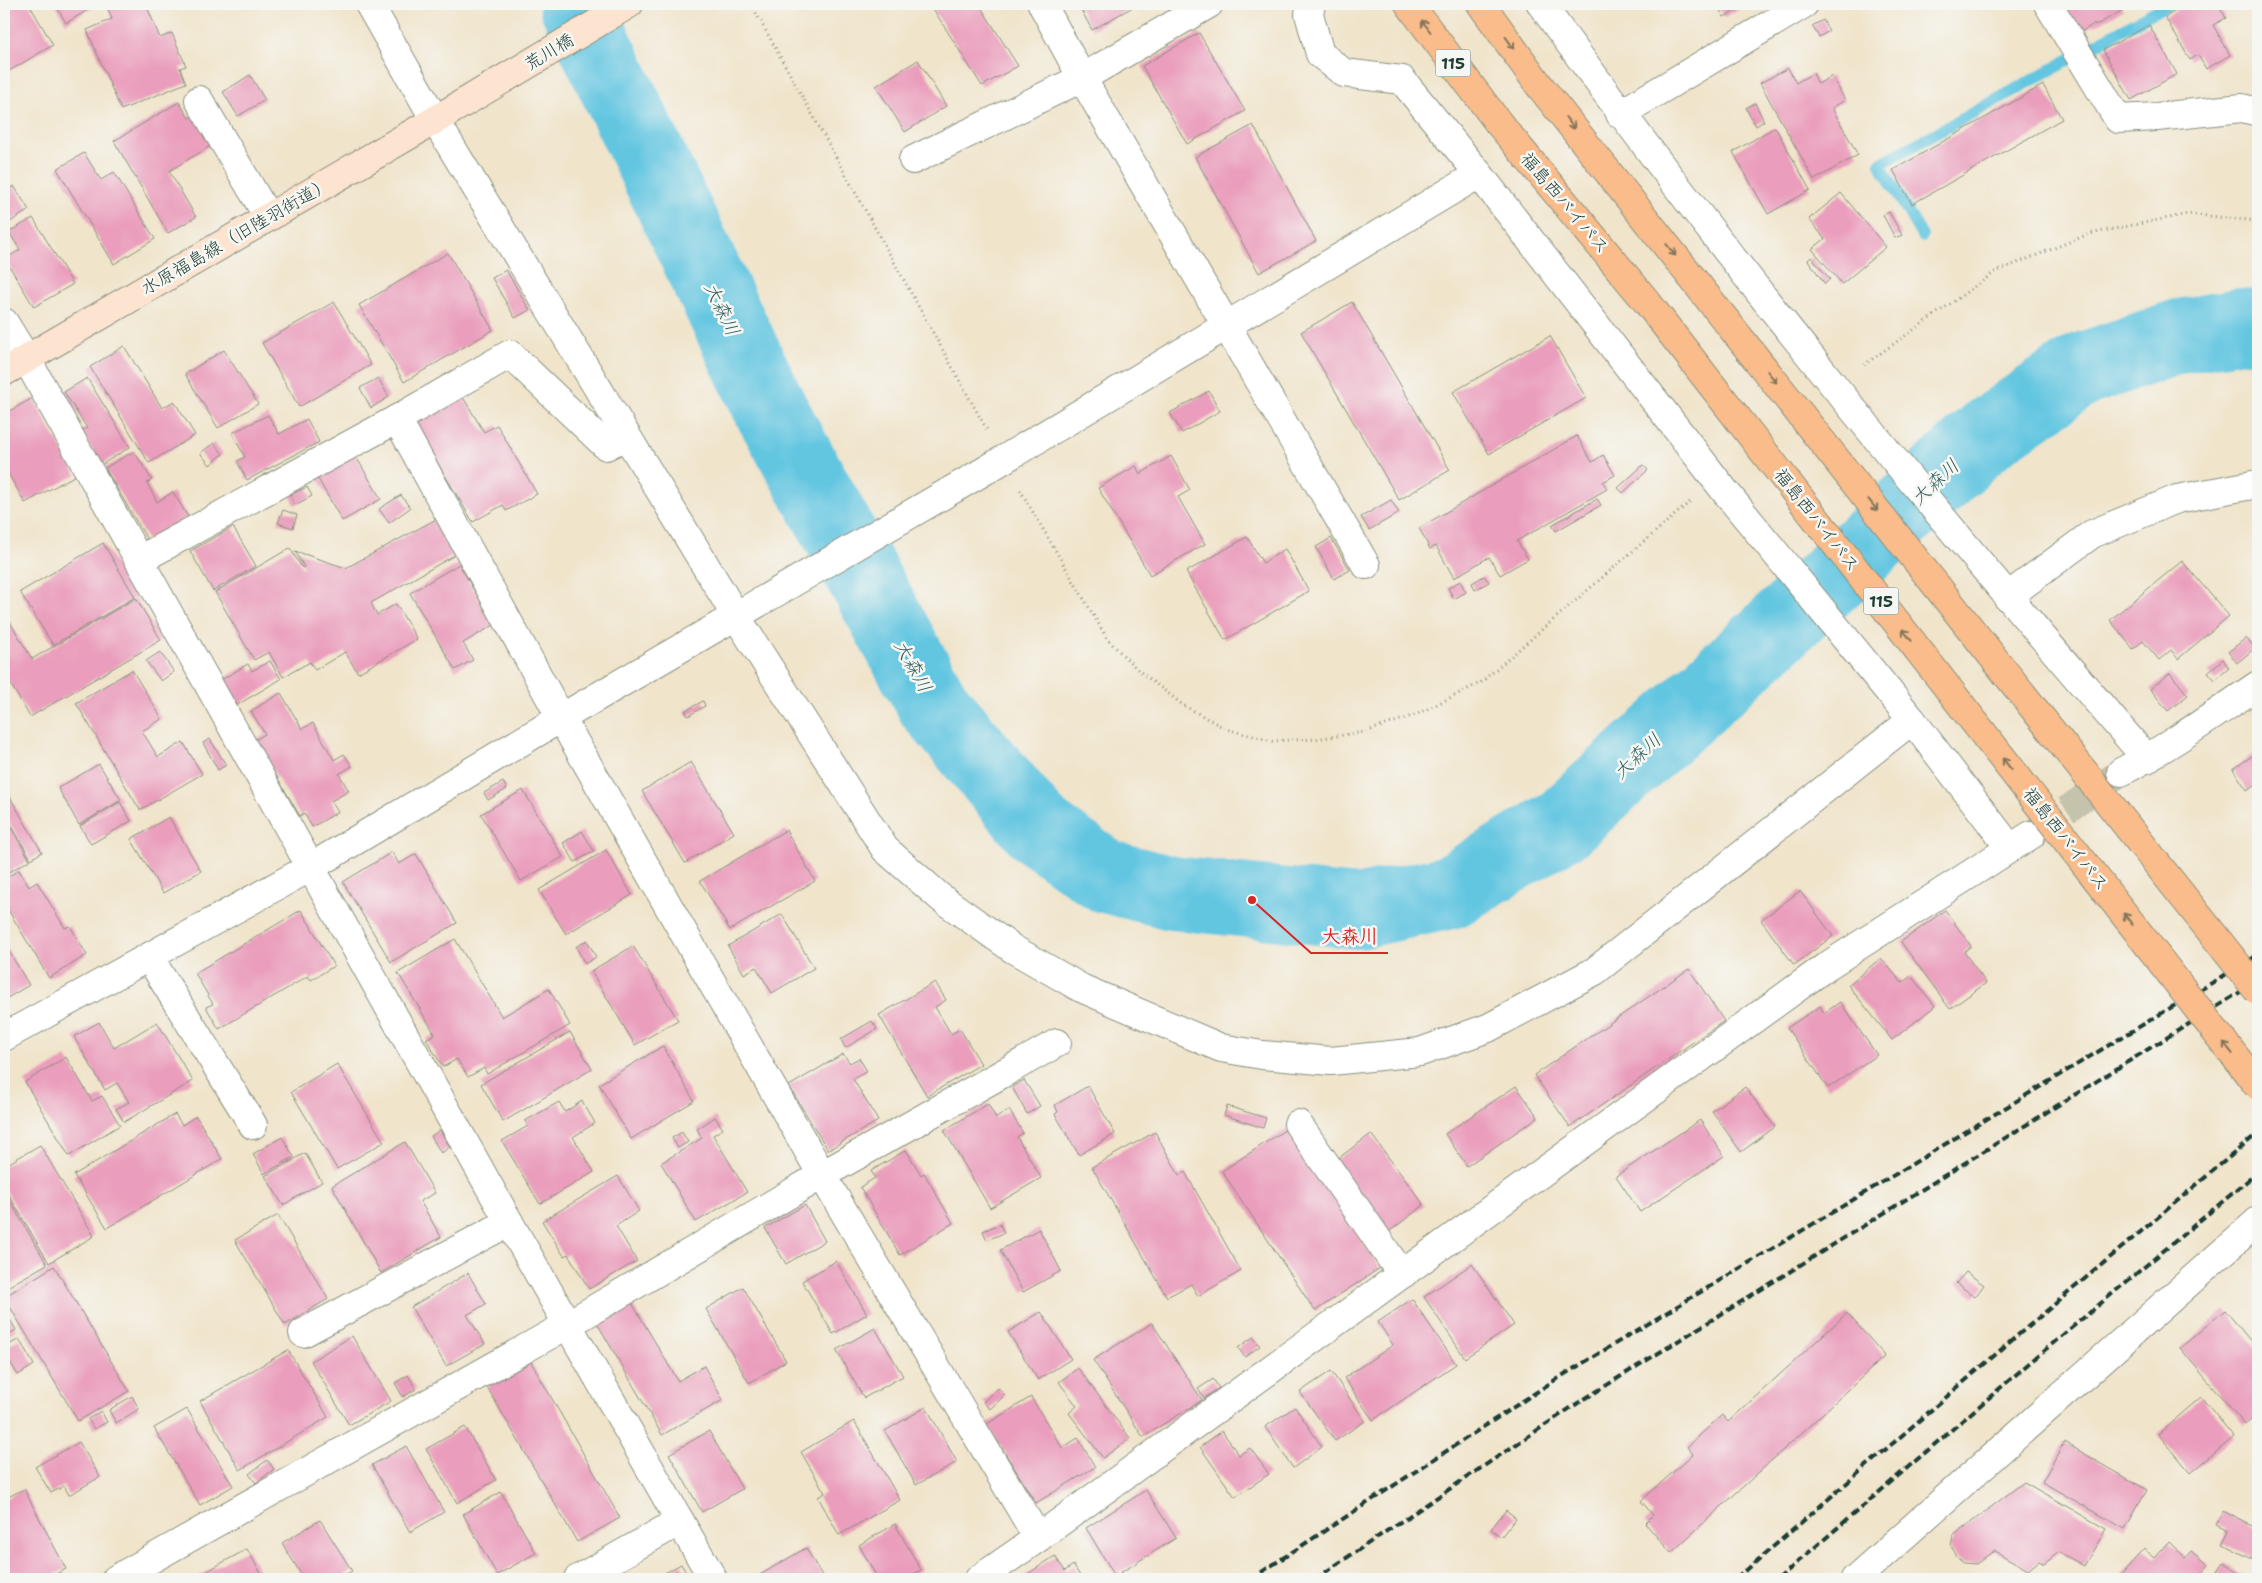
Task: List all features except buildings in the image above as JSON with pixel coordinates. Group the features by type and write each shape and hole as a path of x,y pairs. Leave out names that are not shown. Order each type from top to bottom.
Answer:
{"highway":[{"name":"福島西バイパス","path":"1409,4 1497,121 1647,302 2258,1086"},
{"path":"1481,4 1539,84 2258,991"}],"main road":[{"name":"荒川橋","path":"468,100 629,4"},
{"name":"水原福島線（旧陸羽街道）","path":"15,365 468,100"}],"street":[{"path":"369,4 435,120 626,436 746,610 885,849 941,898 1012,949 1081,988 1221,1048 1331,1061 1420,1052 1488,1028 1595,971 1912,720"},
{"path":"1042,4 1082,78 1225,326 1366,565"},
{"path":"913,160 1082,78 1209,4"},
{"path":"979,1579 1827,966 2021,841 1889,692 1716,479 1479,174 1402,80 1344,73 1320,54 1310,14 1311,4"},
{"path":"1540,4 1620,114 1835,386 2007,597 2147,759"},
{"path":"1620,114 1804,4"},
{"path":"2048,4 2118,119 2242,108 2258,112"},
{"path":"199,100 268,217"},
{"path":"4,1037 311,867 560,718 1003,459 1479,174"},
{"path":"4,322 15,365 139,560 567,1325 713,1579"},
{"path":"139,560 397,419 510,354 606,446 626,436"},
{"path":"397,419 560,718 822,1175 1038,1538"},
{"path":"2007,597 2092,534 2177,499 2252,485 2258,486"},
{"path":"2121,772 2147,759 2258,684"},
{"path":"149,957 253,1125"},
{"path":"116,1579 567,1325 822,1175 1057,1044"},
{"path":"1298,1124 1396,1266 1404,1273"},
{"path":"1855,1579 2258,1221"},
{"path":"303,1333 509,1222"},
{"path":"578,1579 680,1521"}],"path":[{"path":"751,4 1003,459 1108,640 1138,670 1183,705 1226,728 1272,741 1315,739 1365,732 1415,715 1480,684 1716,479"},
{"path":"1835,386 1995,272 2089,234 2188,214 2258,221"}],"waterway":[{"name":"大森川","path":"576,4 772,412 934,705 1038,829 1105,876 1172,893 1358,912 1450,892 1563,824 1774,632 1987,434 2081,370 2180,336 2241,325 2258,327"},
{"path":"2091,47 2168,4"},
{"path":"1922,236 1880,164 2074,57"}],"tunnel":[{"path":"2032,834 2121,772"}],"railway":[{"path":"1251,1579 1555,1380 2258,955"},
{"path":"1315,1579 1578,1403 2258,981"},
{"path":"1736,1579 2018,1335 2258,1133"},
{"path":"1778,1579 2034,1359 2258,1172"}],"place":[{"name":"大森川","path":"1252,900"}]}
